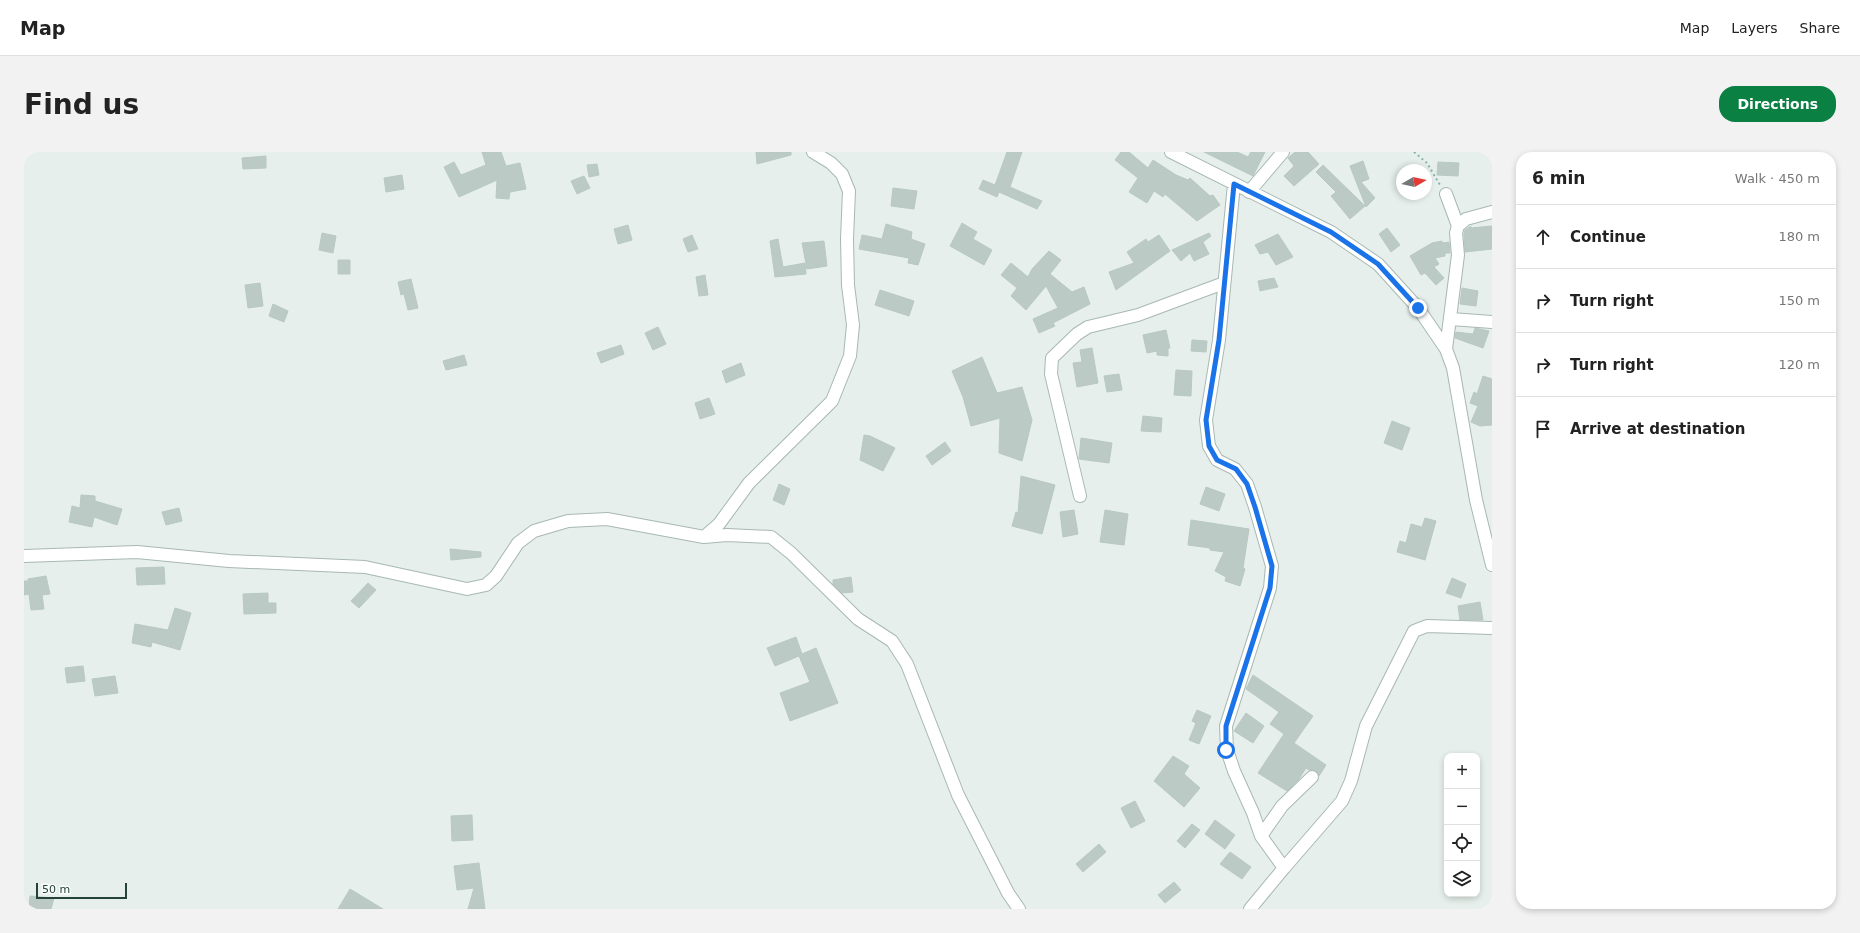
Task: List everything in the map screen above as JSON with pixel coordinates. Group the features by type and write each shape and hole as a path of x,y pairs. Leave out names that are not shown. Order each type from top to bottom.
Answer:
{"street":[{"path":"704,537 719,524 749,483 832,400 850,356 853,325 848,285 847,238 849,191 842,174 831,163 814,152"},
{"path":"1171,152 1248,192 1331,232 1378,264 1418,308 1446,349 1452,368 1476,500 1492,565"},
{"path":"1248,192 1283,152"},
{"path":"1234,184 1219,340 1206,420 1209,446 1217,460 1236,469 1247,484 1272,566 1270,588 1226,726 1226,750 1234,771 1254,813 1262,836 1284,868"},
{"path":"1446,194 1458,226"},
{"path":"1446,349 1458,255 1456,233 1458,226 1466,219 1492,212"},
{"path":"1080,496 1051,374 1052,358 1077,334 1088,327 1138,315 1224,283"},
{"path":"1451,319 1492,322"},
{"path":"24,556 137,552 229,561 365,567 419,580 467,589 486,585 496,576 518,544 534,531 568,521 606,519 704,537 728,535 770,537 791,553 858,619 892,641 907,664 958,795 1008,893 1020,909"},
{"path":"1250,909 1342,801 1351,781 1366,726 1414,632 1427,626 1492,628"},
{"path":"1262,836 1282,806 1312,777"}],"path":[{"path":"1414,152 1427,163 1446,194"}],"building":[{"path":"482,152 501,152 506,166 520,163 526,189 510,192 509,199 496,198 497,180 459,197 444,167 454,162 461,175 486,165"},
{"path":"756,152 791,152 791,155 757,164"},
{"path":"1007,152 1022,152 1010,187 1042,201 1037,209 999,192 997,197 979,189 983,180 995,185"},
{"path":"1121,152 1129,152 1148,168 1153,160 1176,175 1188,180 1190,178 1210,196 1213,195 1220,205 1197,221 1165,194 1163,197 1154,191 1147,203 1129,192 1138,178 1115,160"},
{"path":"1204,152 1237,152 1248,157 1251,152 1265,152 1253,176"},
{"path":"1295,152 1308,152 1319,164 1294,186 1284,176 1294,166 1288,158"},
{"path":"266,156 266,168 243,169 242,158"},
{"path":"1363,161 1369,179 1361,182 1375,198 1366,207 1350,166"},
{"path":"1438,162 1459,163 1458,176 1437,175"},
{"path":"597,164 599,175 589,177 587,165"},
{"path":"1323,165 1365,206 1350,219 1331,196 1336,192 1316,172"},
{"path":"402,175 404,189 386,192 384,178"},
{"path":"584,176 590,188 577,194 571,181"},
{"path":"893,188 917,191 914,209 891,206"},
{"path":"962,223 977,232 973,239 992,250 984,265 950,246"},
{"path":"886,224 912,232 911,239 925,244 918,265 908,263 909,258 859,249 862,235 882,239"},
{"path":"628,225 632,240 618,244 614,229"},
{"path":"1471,226 1471,228 1492,226 1492,249 1465,252 1464,234 1465,230"},
{"path":"1387,228 1400,245 1391,252 1379,234"},
{"path":"322,233 336,236 333,253 319,250"},
{"path":"1209,233 1211,236 1203,242 1209,254 1194,261 1190,253 1181,261 1172,250"},
{"path":"1278,234 1293,257 1276,265 1268,252 1260,254 1255,245"},
{"path":"692,235 698,249 688,252 683,239"},
{"path":"1159,235 1170,251 1116,290 1109,272 1134,263 1127,252 1146,239 1148,242"},
{"path":"778,239 783,267 805,263 806,274 775,277 770,241"},
{"path":"824,241 827,266 807,269 802,243"},
{"path":"1442,241 1442,243 1449,242 1450,253 1445,253 1445,256 1435,258 1439,264 1434,267 1444,278 1436,285 1425,273 1421,275 1410,256 1432,243"},
{"path":"1049,251 1061,260 1050,274 1072,292 1084,287 1090,304 1053,323 1055,326 1039,333 1033,319 1058,308 1046,286 1026,310 1011,296 1017,288 1001,275 1011,263 1028,277 1032,269"},
{"path":"338,260 350,260 350,274 338,274"},
{"path":"705,275 708,295 699,296 696,277"},
{"path":"1274,278 1278,287 1260,291 1258,281"},
{"path":"411,279 418,308 408,310 404,294 401,295 398,282"},
{"path":"260,283 263,306 248,308 245,285"},
{"path":"1462,288 1478,291 1476,306 1460,304"},
{"path":"880,290 914,301 909,316 875,305"},
{"path":"273,304 288,311 284,322 269,316"},
{"path":"658,327 666,344 653,350 645,333"},
{"path":"1475,328 1489,331 1483,348 1455,338 1456,332 1473,334"},
{"path":"1166,330 1170,348 1168,348 1168,356 1157,355 1157,351 1147,353 1143,335"},
{"path":"1192,340 1207,341 1206,352 1191,351"},
{"path":"621,345 624,354 601,363 597,353"},
{"path":"1092,348 1098,383 1077,387 1073,363 1082,362 1080,350"},
{"path":"464,355 467,365 446,370 443,361"},
{"path":"982,357 997,393 1022,387 1032,420 1022,461 999,453 1000,418 971,426 963,397 952,371"},
{"path":"741,363 745,375 726,383 722,371"},
{"path":"1176,370 1192,371 1191,396 1174,395"},
{"path":"1119,374 1122,390 1107,392 1104,376"},
{"path":"1483,376 1492,379 1492,425 1480,426 1471,422 1478,406 1470,403 1474,392 1477,394"},
{"path":"709,398 715,414 700,419 695,403"},
{"path":"1143,416 1162,418 1161,432 1141,431"},
{"path":"1392,421 1410,428 1402,450 1384,443"},
{"path":"864,435 870,436 895,448 883,471 860,460"},
{"path":"1081,438 1112,443 1109,463 1079,459"},
{"path":"945,442 951,451 932,465 926,456"},
{"path":"1021,476 1055,485 1042,534 1012,526 1016,512 1018,513"},
{"path":"779,484 790,489 784,505 773,500"},
{"path":"1206,487 1225,494 1219,511 1200,504"},
{"path":"81,495 95,496 95,501 122,509 117,525 94,517 92,527 69,522 72,506 80,508"},
{"path":"179,508 182,521 166,525 162,512"},
{"path":"1074,510 1078,534 1063,537 1060,512"},
{"path":"1105,510 1128,514 1124,545 1100,542"},
{"path":"1425,518 1436,521 1425,560 1397,552 1400,541 1406,543 1411,524 1422,527"},
{"path":"1191,520 1249,529 1243,568 1245,569 1240,586 1225,581 1226,577 1215,571 1224,552 1210,550 1210,548 1188,545"},
{"path":"450,549 481,552 481,557 451,560"},
{"path":"164,567 165,584 137,585 136,568"},
{"path":"46,576 50,594 42,595 44,609 31,610 29,594 24,595 24,581"},
{"path":"851,577 853,592 842,593 833,584 833,580"},
{"path":"1452,578 1466,584 1461,598 1446,593"},
{"path":"368,583 376,590 359,608 351,601"},
{"path":"268,593 268,603 276,603 276,613 244,614 243,594"},
{"path":"1480,602 1483,620 1460,620 1458,606"},
{"path":"175,608 191,613 180,650 152,642 151,647 132,643 135,624 168,630"},
{"path":"796,637 802,654 816,648 838,703 790,721 780,693 810,682 799,656 775,666 767,648"},
{"path":"83,666 85,681 67,683 65,668"},
{"path":"1253,675 1313,716 1294,743 1326,765 1319,776 1314,770 1309,770 1306,768 1299,779 1287,791 1258,773 1284,734 1270,724 1279,712 1246,689"},
{"path":"115,676 118,693 95,696 92,679"},
{"path":"1197,710 1211,716 1199,744 1189,740 1196,723 1192,721"},
{"path":"1246,713 1264,726 1253,743 1234,731"},
{"path":"1173,756 1189,766 1184,774 1200,788 1184,807 1154,781"},
{"path":"1135,801 1145,821 1131,828 1121,808"},
{"path":"472,815 473,840 452,841 451,816"},
{"path":"1215,820 1235,835 1225,849 1205,834"},
{"path":"1192,824 1200,830 1185,848 1177,841"},
{"path":"1099,844 1106,852 1083,872 1076,864"},
{"path":"1230,852 1251,867 1242,879 1220,864"},
{"path":"479,863 485,909 468,909 474,888 457,890 454,866"},
{"path":"1174,882 1181,890 1165,903 1158,895"},
{"path":"350,889 383,909 338,909"},
{"path":"30,896 54,898 51,909 29,909"}],"route":[{"path":"1226,750 1226,726 1270,588 1272,566 1247,484 1236,469 1217,460 1209,446 1206,420 1219,340 1234,184 1331,232 1378,264 1418,308"}]}
